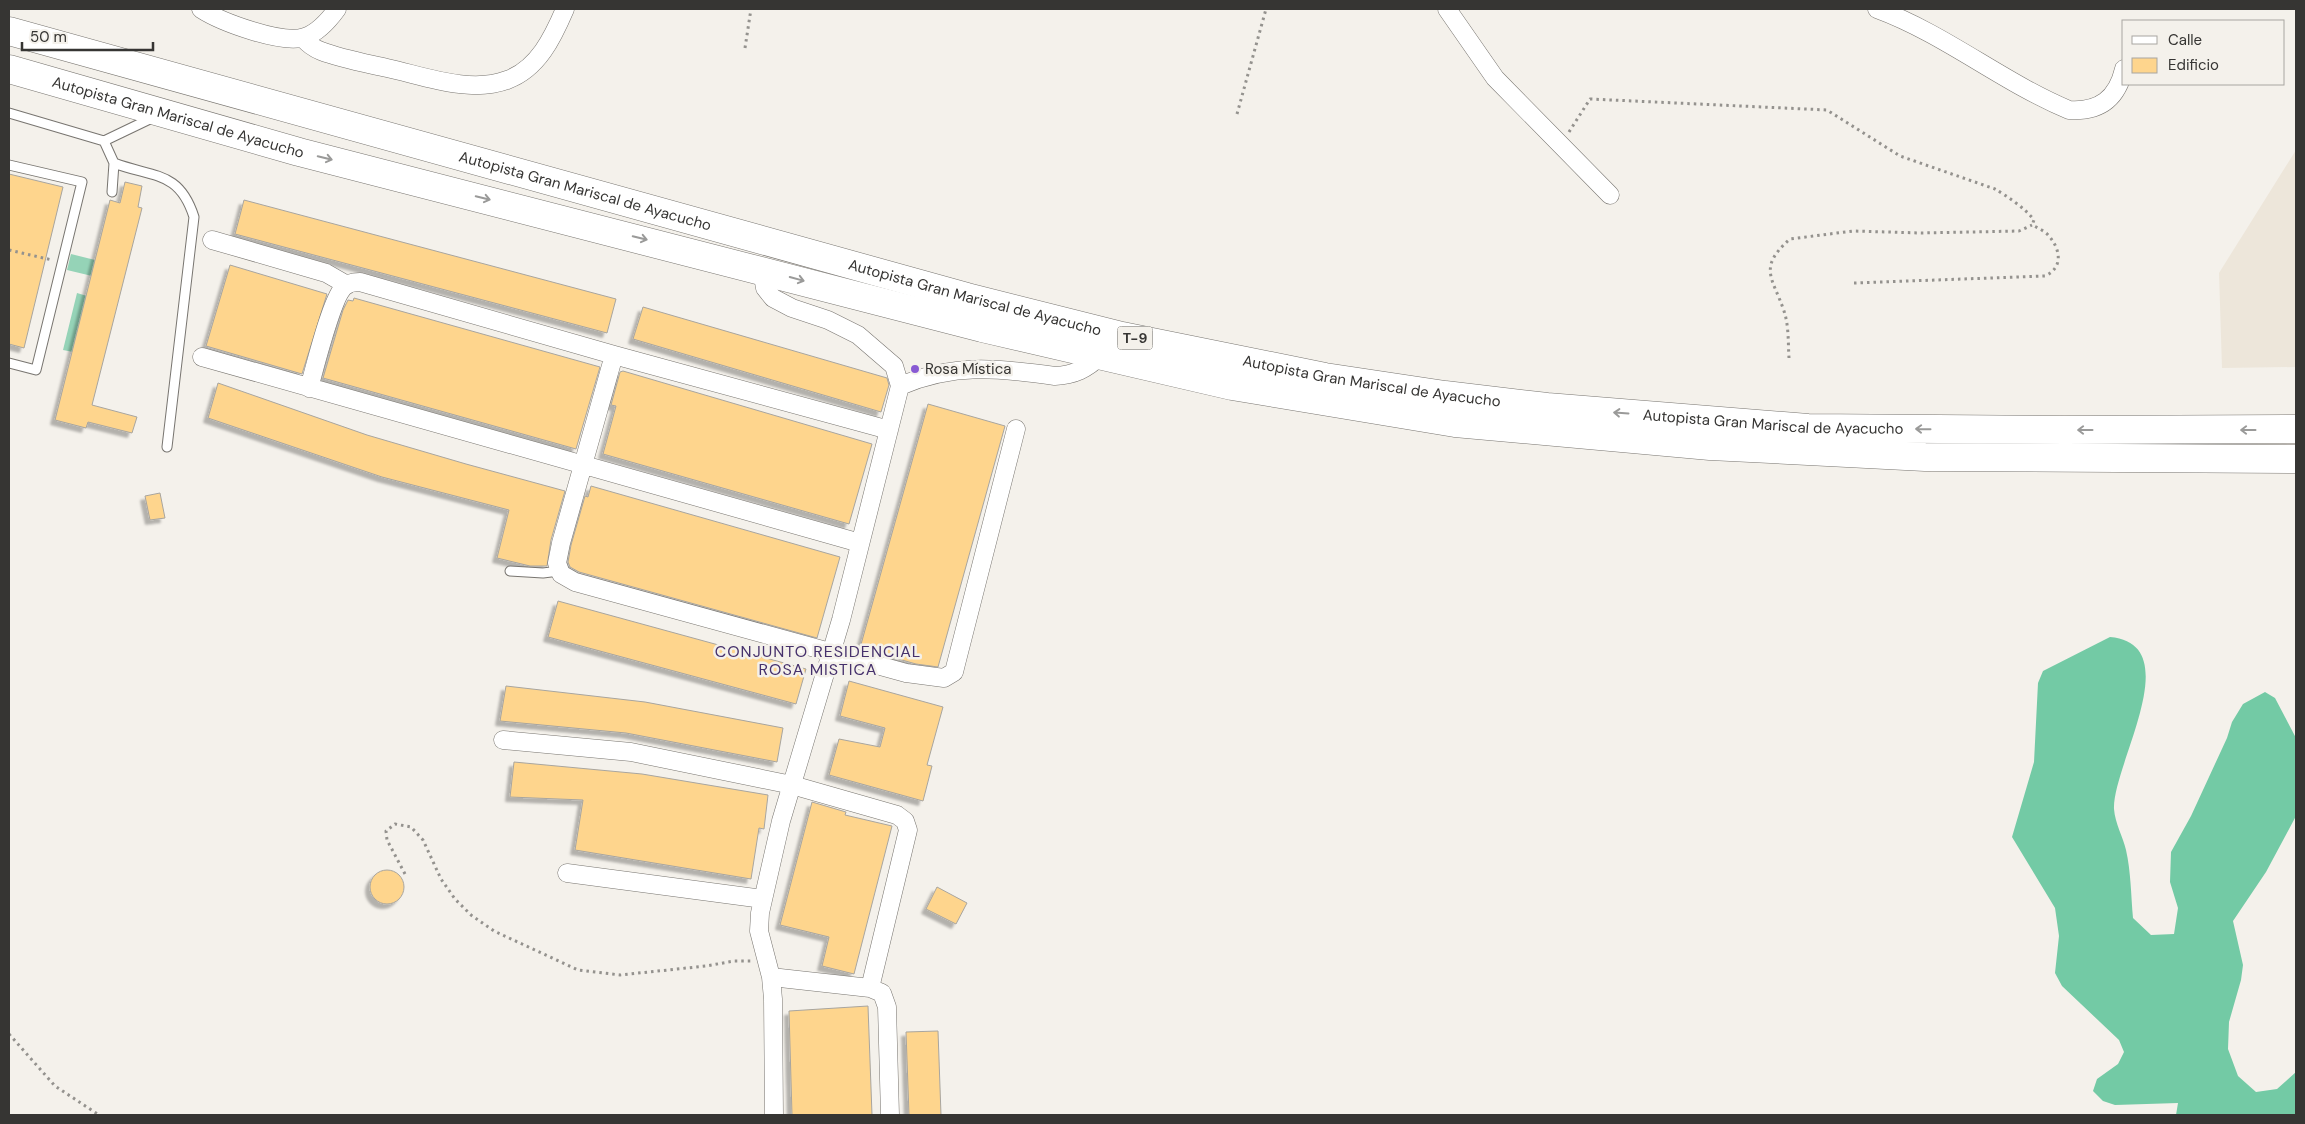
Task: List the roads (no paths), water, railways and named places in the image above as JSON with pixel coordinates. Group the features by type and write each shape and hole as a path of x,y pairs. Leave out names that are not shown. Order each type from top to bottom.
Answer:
{"highway":[{"name":"Autopista Gran Mariscal de Ayacucho","path":"9,31 967,297 1122,336 1325,377 1445,395 1546,407 1808,428 2296,430"},
{"name":"Autopista Gran Mariscal de Ayacucho","path":"9,68 162,114 299,152 982,328 1232,386 1455,424 1700,445 1925,457 2296,459"}],"street":[{"path":"201,9 233,24 285,38 303,38 315,32 325,24 337,9"},
{"path":"303,38 312,47 321,52 354,61 455,83 495,83 515,76 536,61 549,41 565,9"},
{"path":"1447,9 1495,78 1610,195"},
{"path":"1877,9 1922,28 1954,48 2069,110 2084,111 2099,106 2115,94 2122,75"},
{"path":"212,240 326,273 347,285"},
{"path":"762,270 765,288 773,298 792,308 828,320 858,335 894,366 900,386 831,652 792,785 759,922 773,1000 774,1115"},
{"path":"309,388 334,304 341,290 354,282 367,283 889,430"},
{"path":"614,354 561,543 558,563 559,571 565,577 575,582 875,665 932,678 944,678 954,672 1016,429"},
{"path":"900,386 930,375 974,368 1004,369 1066,376 1086,368 1100,356"},
{"path":"202,357 583,466 860,542"},
{"path":"503,740 632,752 792,785 897,815 906,824 908,830 870,988"},
{"path":"567,873 763,899"},
{"path":"770,977 870,988 882,993 887,1007 890,1115"}],"lane":[{"path":"9,113 104,141 162,114"},
{"path":"104,141 114,163 112,192"},
{"path":"114,163 167,179 178,187 187,199 194,217 167,447"},
{"path":"9,165 82,182 36,370 9,363"},
{"path":"2127,458 2259,469"},
{"path":"510,571 543,573 559,571"}],"place":[{"name":"Rosa Mística","path":"915,369"}],"district":[{"name":"CONJUNTO RESIDENCIAL ROSA MISTICA","path":"818,660"}]}
